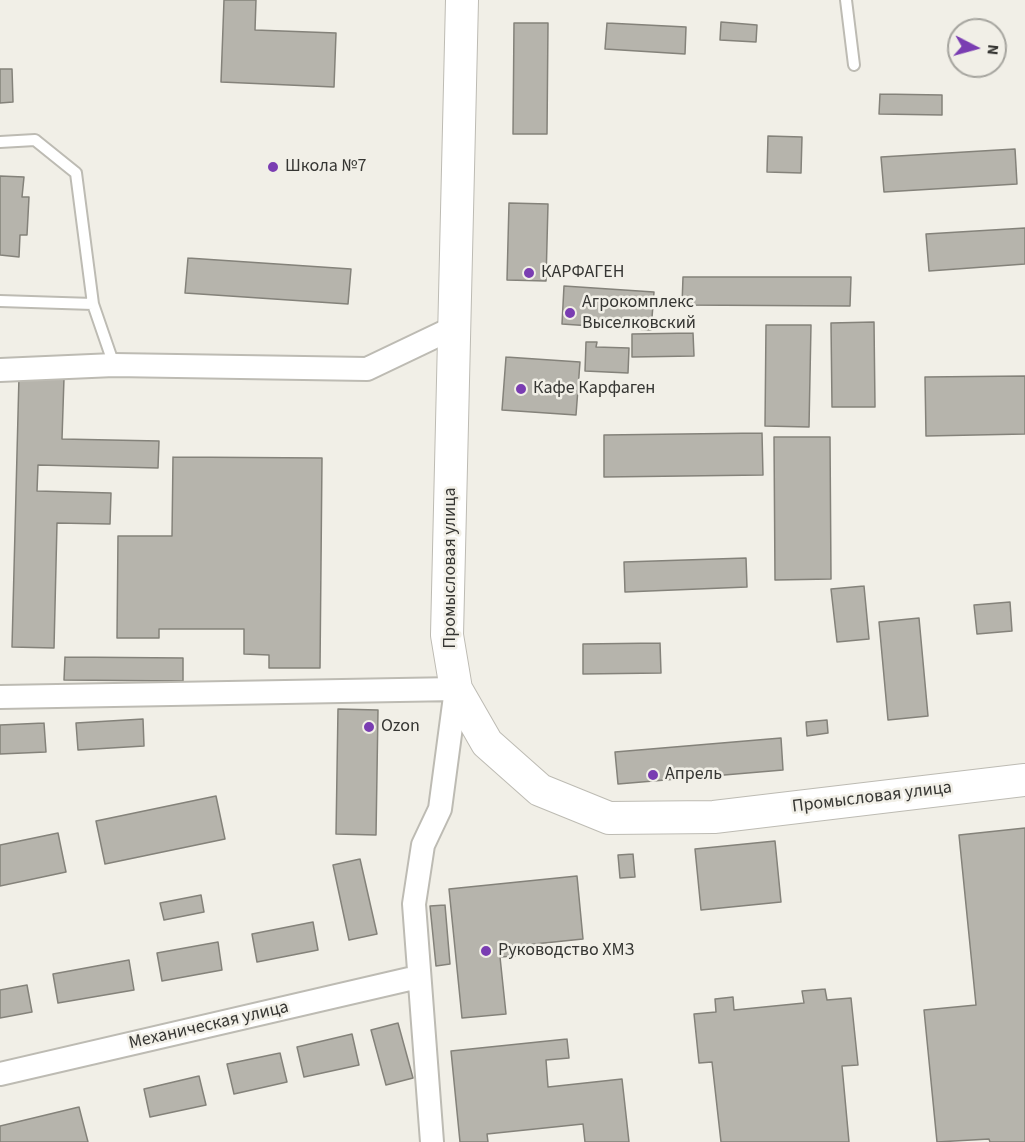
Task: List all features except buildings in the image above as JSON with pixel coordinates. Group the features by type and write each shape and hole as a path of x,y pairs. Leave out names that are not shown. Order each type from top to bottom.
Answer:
{"main road":[{"name":"Промысловая улица","path":"462,0 447,635 456,689 487,743 540,790 609,818 714,817 1025,780"}],"street":[{"path":"0,370 114,365 368,369 455,327"},
{"path":"0,697 456,689 440,809 423,845 414,904 432,1142"},
{"name":"Механическая улица","path":"0,1074 418,977"}],"lane":[{"path":"846,0 854,65"},
{"path":"0,142 35,140 76,172 93,304 114,365"},
{"path":"0,301 93,304"}],"place":[{"name":"Школа №7","path":"273,167"},
{"name":"КАРФАГЕН","path":"529,273"},
{"name":"Агрокомплекс Выселковский","path":"570,313"},
{"name":"Кафе Карфаген","path":"521,389"},
{"name":"Ozon","path":"369,727"},
{"name":"Апрель","path":"653,775"},
{"name":"Руководство ХМЗ","path":"486,951"}]}
